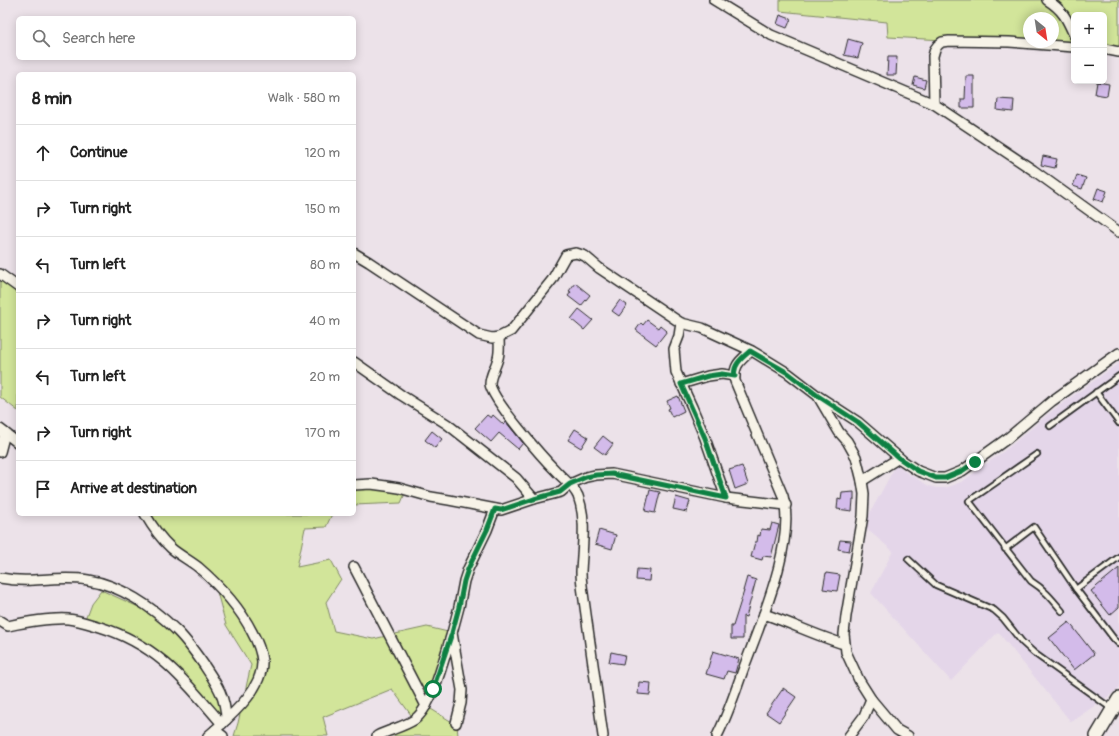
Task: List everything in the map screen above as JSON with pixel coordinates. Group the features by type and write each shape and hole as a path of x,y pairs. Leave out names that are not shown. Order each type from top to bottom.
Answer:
{"street":[{"path":"714,0 771,35 934,104 1033,170 1119,232"},
{"path":"1047,0 1058,7 1065,16 1071,29"},
{"path":"934,104 933,56 935,49 942,42 1009,42 1071,47"},
{"path":"1107,50 1119,52"},
{"path":"356,254 479,335 492,338 499,337 511,331 552,280 566,255 576,253 585,256 598,268 681,323 702,328 750,351 788,373 818,396 858,422 899,458 918,471 936,478 945,478 962,471 1008,438 1052,401 1119,353"},
{"path":"0,274 16,286"},
{"path":"681,323 679,336 674,349 676,372 705,438 726,498"},
{"path":"499,337 498,358 492,373 490,384 493,392 503,407 546,460 574,487 578,497 584,526 581,574 582,593 603,736"},
{"path":"717,736 764,614 785,540 786,505 777,479 735,381 734,372 737,364 750,351"},
{"path":"356,363 401,395 447,424 516,478 534,499"},
{"path":"681,384 708,376 722,374 735,376"},
{"path":"818,396 839,432 856,457 862,481 864,504 863,516 846,616 844,644 846,652 853,670 871,699 896,730 908,736"},
{"path":"3,431 16,441"},
{"path":"0,452 3,431"},
{"path":"862,481 899,458"},
{"path":"356,485 371,484 393,487 431,498 501,510 560,492 570,484 596,475 612,474 726,498 786,505"},
{"path":"377,736 414,719 421,714 426,706 452,633 468,569 487,530 495,509"},
{"path":"146,516 157,534 166,544 198,567 234,602 243,615 257,642 262,662 258,680 252,692 208,736"},
{"path":"354,567 426,706"},
{"path":"0,578 32,580 70,578 89,580 107,585 133,598 165,620 176,630 191,648 221,692 225,703 221,724 222,736"},
{"path":"764,614 824,638 844,644"},
{"path":"3,625 42,620 69,619 119,633 146,648 173,669 221,724"},
{"path":"452,633 462,690 461,703 456,723"},
{"path":"849,736 864,716 871,699"},
{"path":"1097,736 1116,704"}],"lane":[{"path":"1050,426 1119,376"},
{"path":"1096,392 1119,423"},
{"path":"1037,454 969,501 1031,581 1050,595 1062,611"},
{"path":"1005,549 1034,527 1076,589 1119,644"},
{"path":"1076,589 1119,557"},
{"path":"908,559 936,585 994,610 1004,618 1022,642 1034,653 1116,704"}],"shaded area":[{"path":"1119,363 1119,686 1116,691 1071,722 998,632 951,681 871,593 893,551 863,526 897,463 904,471 929,486 936,488 945,488 963,481 1008,448 1052,411"}],"green space":[{"path":"780,0 1119,0 1119,52 1107,50 1107,12 1071,12 1071,47 1059,46 1059,12 1023,12 1023,44 888,37 887,22 780,11"},
{"path":"0,274 16,286 16,409 0,397"},
{"path":"356,485 399,488 404,496 401,503 356,505"},
{"path":"147,516 331,516 326,527 305,528 297,567 331,560 341,579 326,602 334,631 373,639 427,627 452,633 426,706 457,725 458,736 381,736 414,719 392,689 323,717 328,736 234,736 251,665 226,625 214,581 172,549"},
{"path":"101,590 165,619 221,692 222,724 161,659 84,622 91,603"}],"building":[{"path":"780,15 791,19 787,28 777,24"},
{"path":"848,39 862,43 858,58 844,55"},
{"path":"888,57 897,57 896,75 887,75"},
{"path":"966,76 974,76 974,108 961,108 961,99 965,99"},
{"path":"915,77 926,80 924,88 913,85"},
{"path":"1097,84 1109,84 1107,96 1095,94"},
{"path":"998,99 1014,100 1013,112 997,110"},
{"path":"1043,156 1057,159 1055,168 1041,165"},
{"path":"1077,175 1086,178 1082,189 1073,186"},
{"path":"1098,188 1107,191 1103,202 1094,199"},
{"path":"575,283 590,295 581,306 568,296 571,292 569,291"},
{"path":"620,300 627,305 619,316 612,311"},
{"path":"579,309 593,320 584,330 571,319"},
{"path":"647,320 658,328 660,325 667,331 656,345 636,330 641,323 643,325"},
{"path":"678,396 684,411 672,417 668,409 670,408 667,401"},
{"path":"487,415 491,418 493,415 504,425 506,422 523,443 518,449 499,433 491,442 475,428"},
{"path":"575,429 588,437 581,448 568,440"},
{"path":"432,431 442,439 435,448 425,440"},
{"path":"603,436 613,444 605,455 594,447"},
{"path":"742,466 748,484 735,489 729,470"},
{"path":"650,490 660,492 655,513 645,511"},
{"path":"854,492 852,511 837,509 838,499 841,500 842,493"},
{"path":"676,497 690,501 687,512 673,509"},
{"path":"772,523 779,525 771,557 763,556 762,560 751,557 758,535 760,536 761,529 770,530"},
{"path":"599,530 616,535 612,549 595,544"},
{"path":"840,540 851,541 849,551 838,549"},
{"path":"1119,568 1119,607 1110,615 1091,591"},
{"path":"637,569 650,570 649,581 636,580"},
{"path":"826,573 840,575 837,591 823,589"},
{"path":"747,577 756,580 746,617 743,616 743,639 731,639 731,626 733,626"},
{"path":"1069,622 1094,654 1074,670 1049,638"},
{"path":"713,651 739,659 735,673 727,671 724,679 706,674"},
{"path":"611,652 625,655 623,664 609,662"},
{"path":"639,682 651,683 650,695 638,694"},
{"path":"783,688 796,697 779,722 766,713 782,690 783,691"}],"route":[{"path":"433,689 452,633 468,569 487,530 495,509 501,510 560,492 570,484 586,477 603,474 612,474 726,498 711,453 681,384 708,376 722,374 735,376 734,372 737,364 750,351 788,373 818,396 858,422 899,458 928,476 945,478 962,471 975,462"}]}
